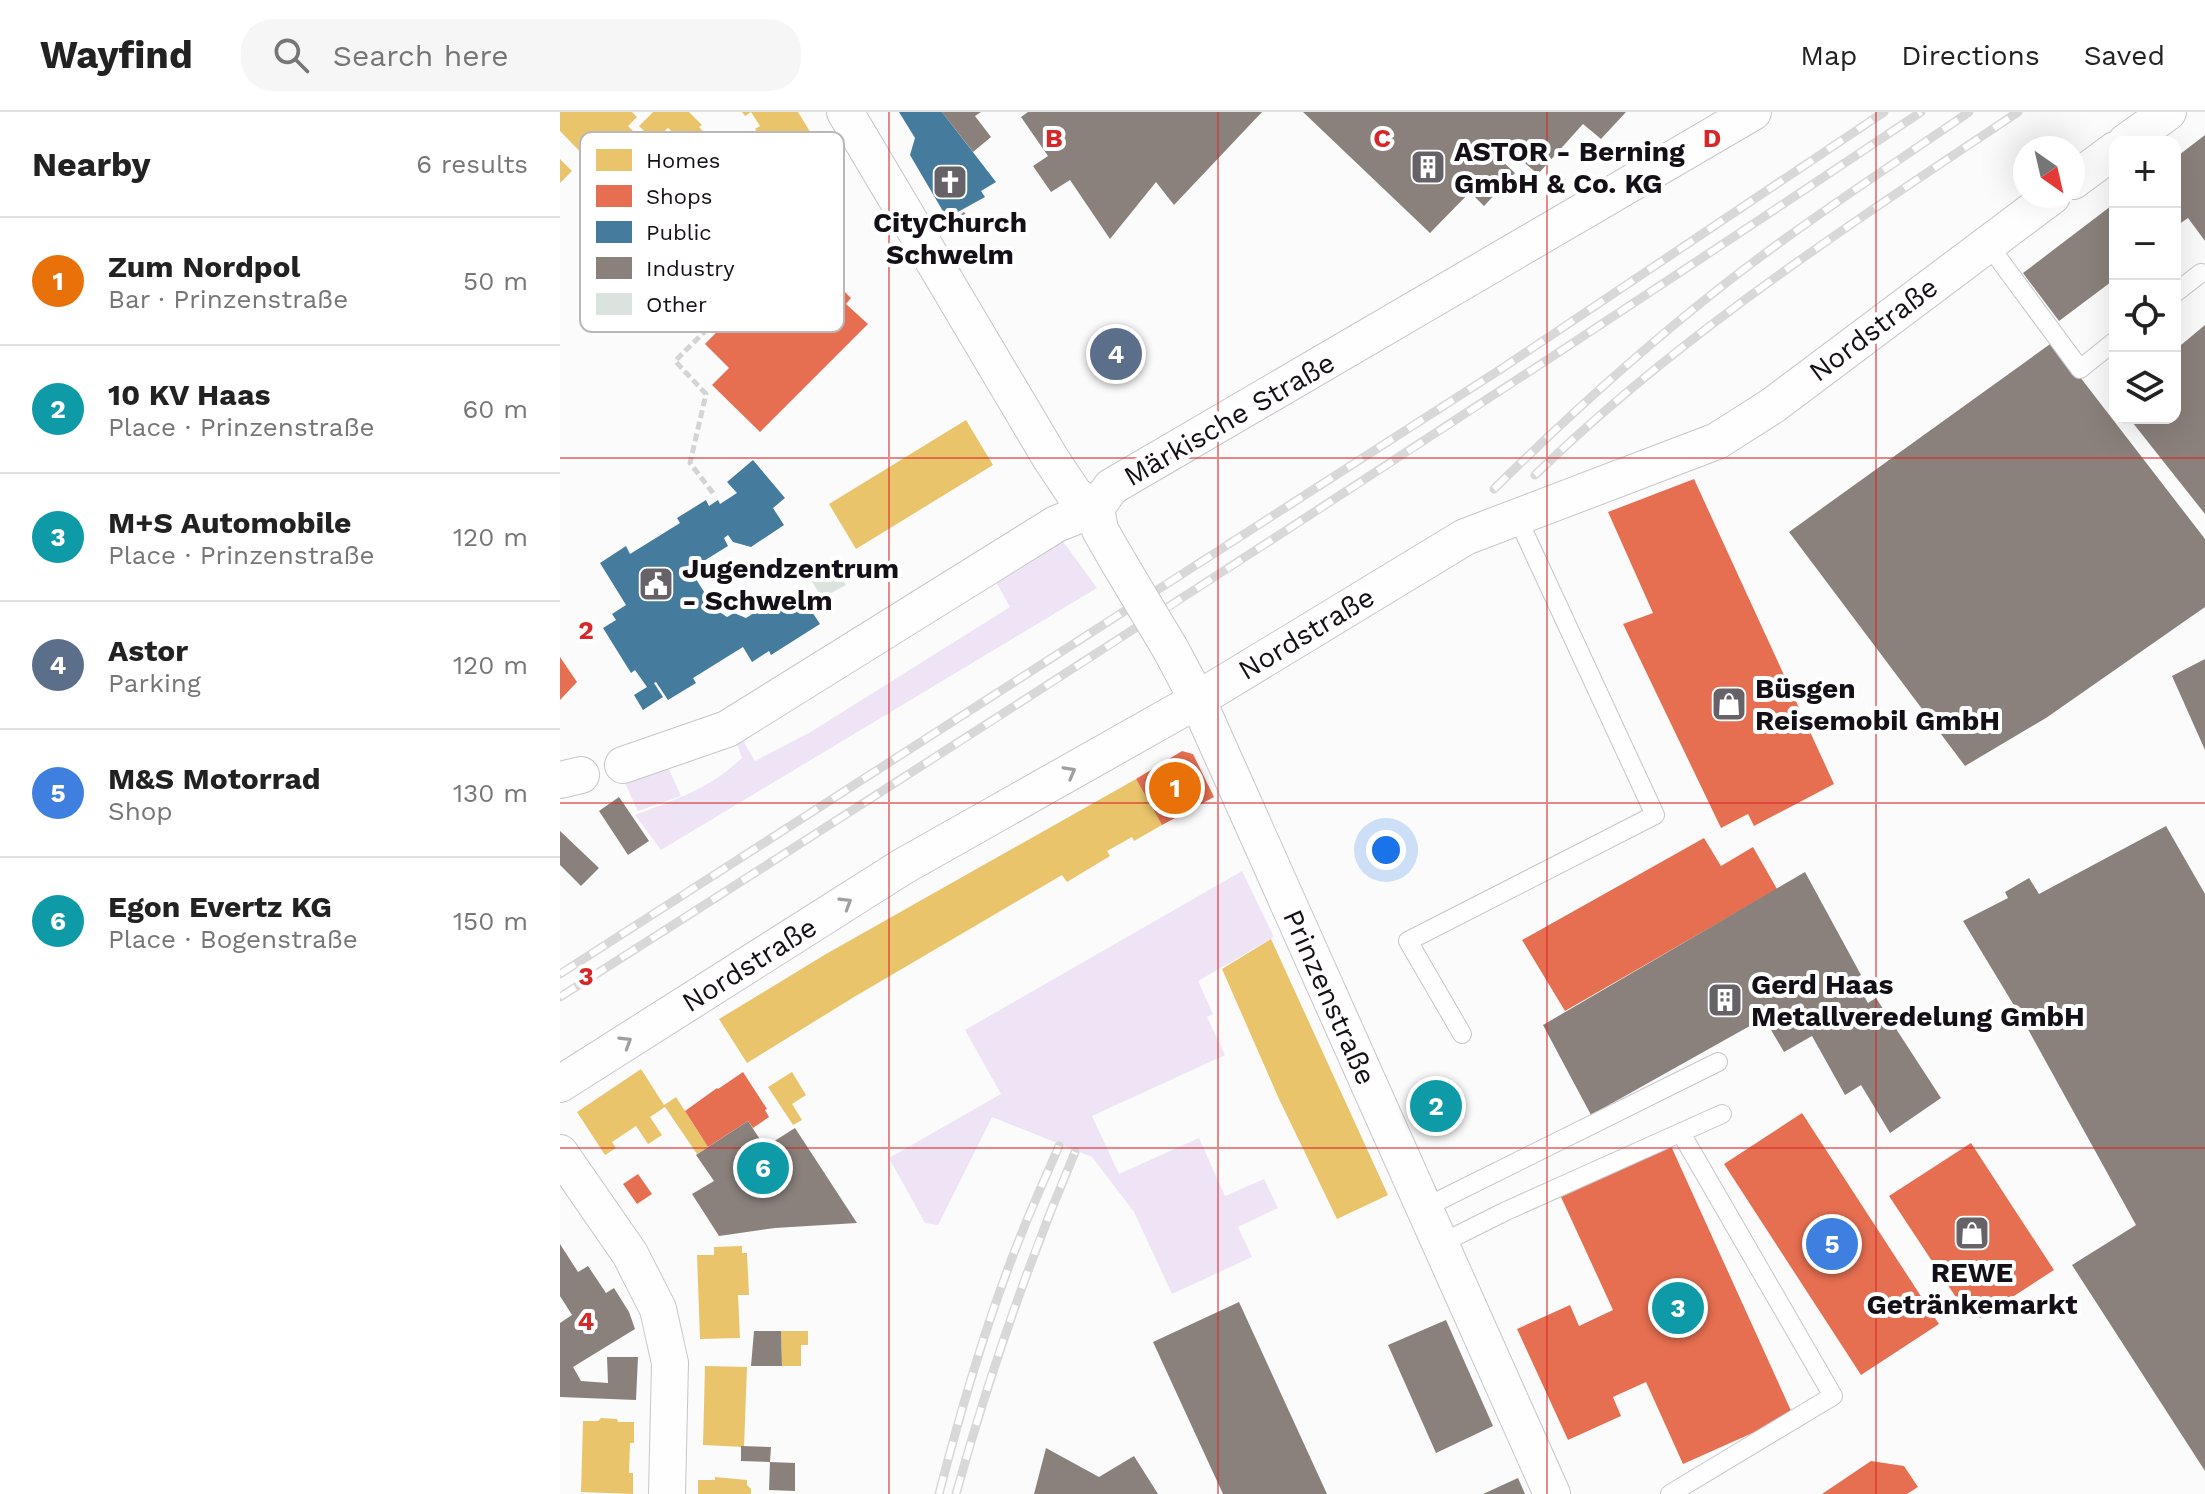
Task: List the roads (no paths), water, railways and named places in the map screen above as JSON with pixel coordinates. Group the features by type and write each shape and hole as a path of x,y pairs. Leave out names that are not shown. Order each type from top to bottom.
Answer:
{"street":[{"path":"845,112 1051,459 1075,495 1096,508"},
{"name":"Märkische Straße","path":"623,765 727,729 1056,524 1096,508 1111,487 1753,112"},
{"path":"2134,136 2168,112"},
{"path":"2085,172 2109,154"},
{"name":"Nordstraße","path":"560,1084 902,867 1197,699 1465,537 1717,441 1772,406 2035,208"},
{"name":"Prinzenstraße","path":"1096,508 1100,530 1197,699 1552,1494"},
{"path":"560,1153 630,1254 658,1309 670,1363 667,1494"}],"lane":[{"path":"1987,243 2080,369 2109,346"},
{"path":"2181,288 2201,273"},
{"path":"1462,1034 1408,941 1655,815 1517,517"},
{"path":"1424,1208 1718,1062"},
{"path":"1440,1244 1722,1114"},
{"path":"1670,1494 1833,1396 1681,1133"}],"railway":[{"path":"560,974 1501,369 1884,112"},
{"path":"560,997 1244,558 1921,112"},
{"path":"1494,489 1607,383 1726,283 1969,112"},
{"path":"1535,475 1648,375 1708,328 1830,239 2018,112"},
{"path":"939,1494 966,1394 998,1295 1059,1146"},
{"path":"956,1494 1010,1321 1075,1152"}],"place":[{"name":"ASTOR - Berning GmbH & Co. KG","path":"1428,167"},
{"name":"CityChurch Schwelm","path":"950,182"},
{"name":"Astor","path":"1116,354"},
{"name":"Jugendzentrum - Schwelm","path":"656,584"},
{"name":"Büsgen Reisemobil GmbH","path":"1729,704"},
{"name":"Zum Nordpol","path":"1175,788"},
{"name":"Gerd Haas Metallveredelung GmbH","path":"1725,1000"},
{"name":"10 KV Haas","path":"1436,1106"},
{"name":"Egon Evertz KG","path":"763,1168"},
{"name":"REWE Getränkemarkt","path":"1972,1233"},
{"name":"M&S Motorrad","path":"1832,1244"},
{"name":"M+S Automobile","path":"1678,1308"}]}
